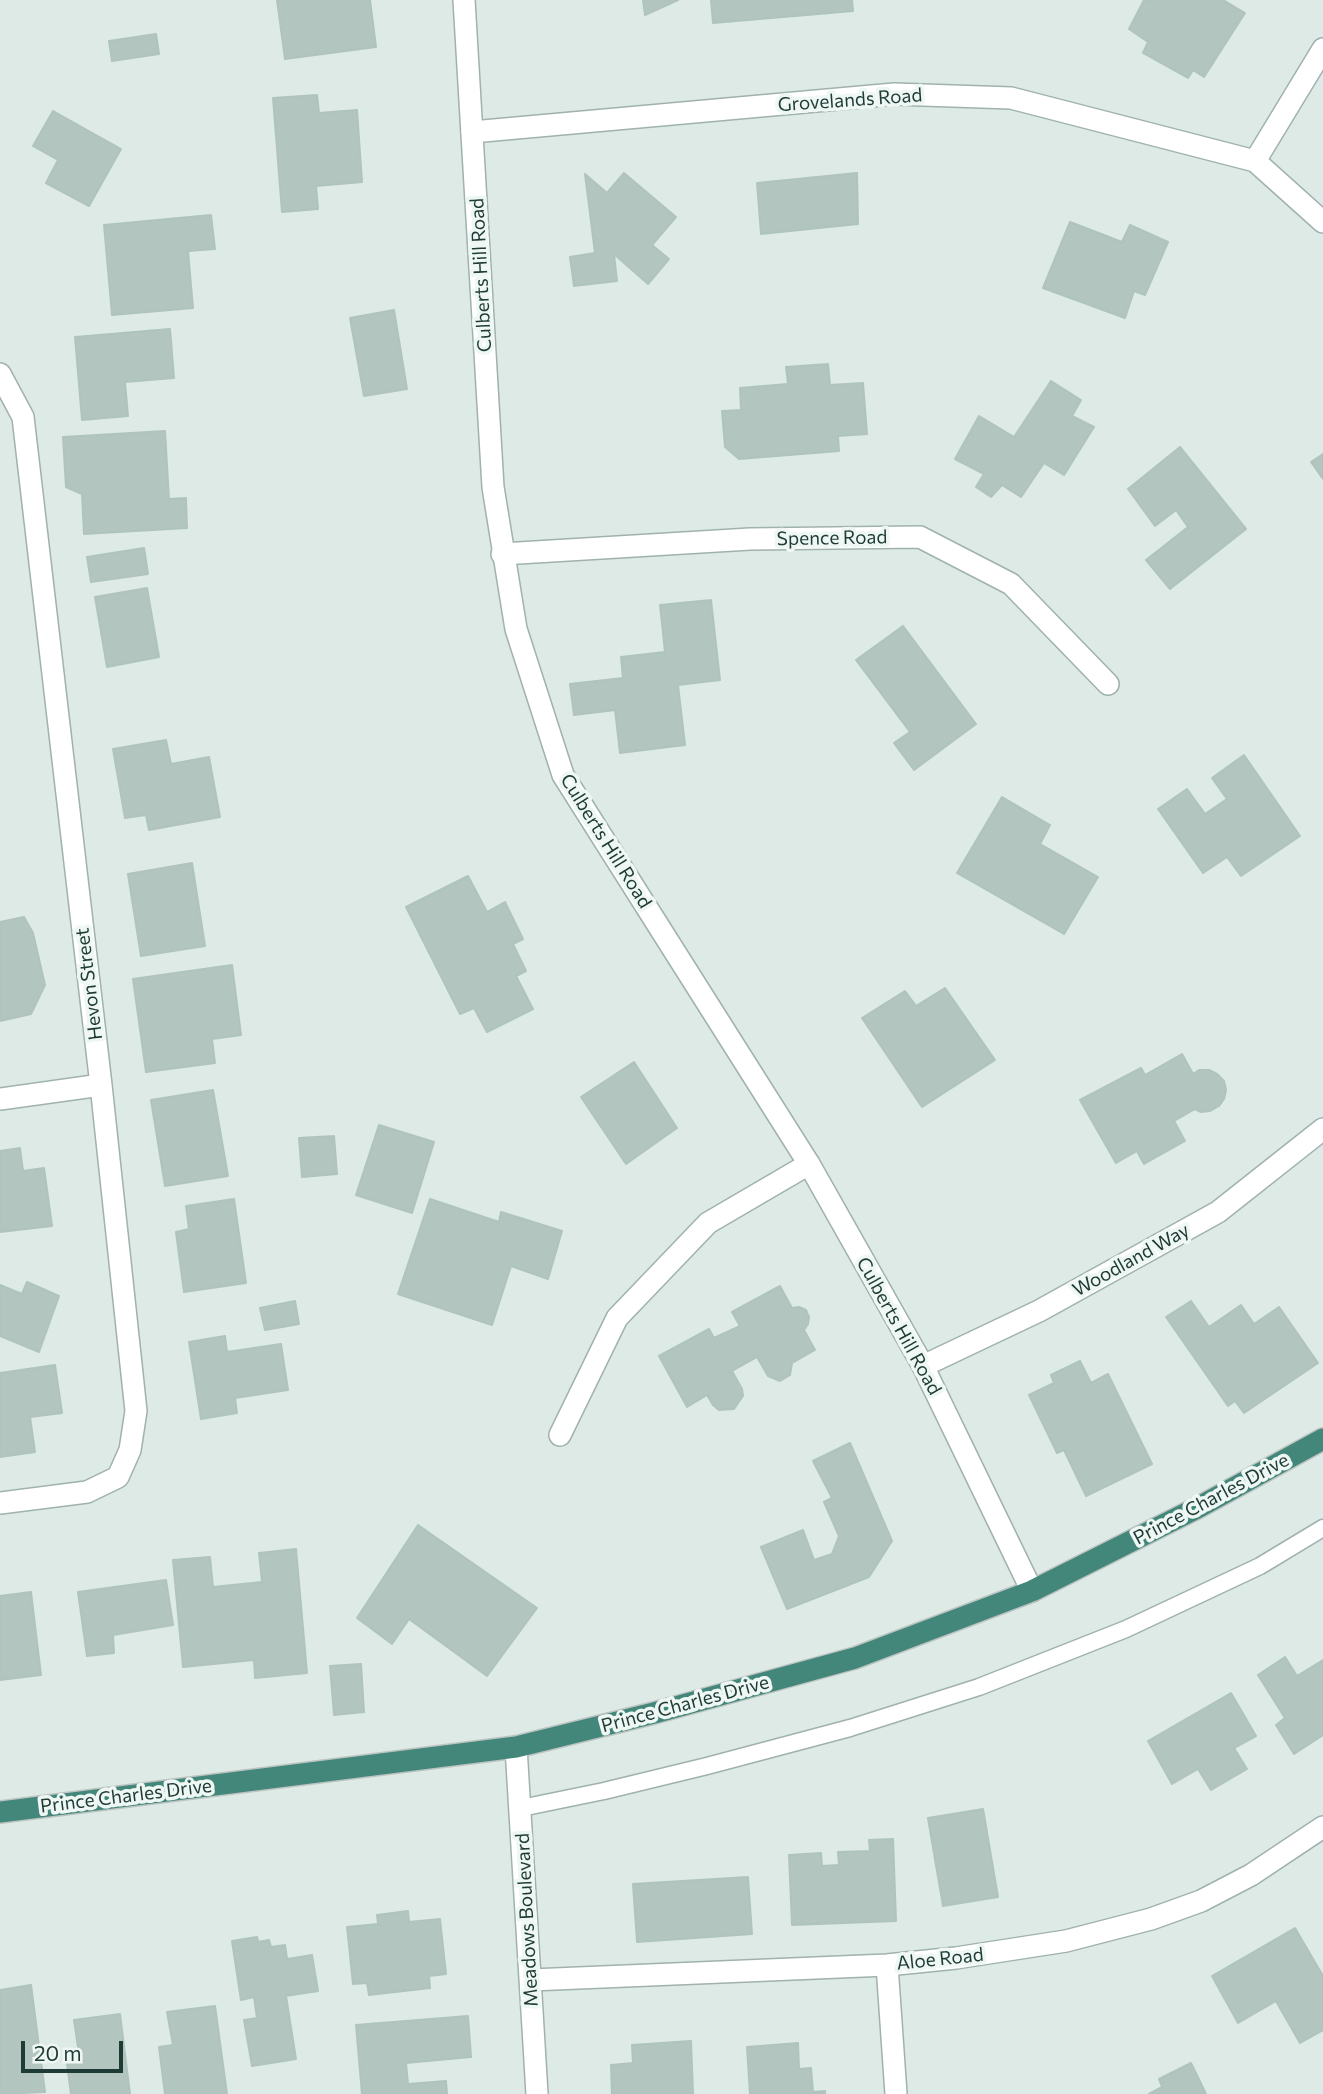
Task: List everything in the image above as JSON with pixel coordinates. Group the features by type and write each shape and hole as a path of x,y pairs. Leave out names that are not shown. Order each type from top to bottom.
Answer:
{"highway":[{"name":"Prince Charles Drive","path":"0,1812 516,1747 855,1658 1032,1591 1199,1507 1323,1438"}],"street":[{"name":"Culberts Hill Road","path":"464,0 493,487 516,629 563,775 808,1164 923,1366 1032,1591"},
{"path":"1255,161 1323,49"},
{"name":"Grovelands Road","path":"472,132 894,94 1011,98 1255,161 1323,222"},
{"name":"Hevon Street","path":"0,374 23,417 136,1411 130,1451 118,1477 87,1492 0,1503"},
{"name":"Spence Road","path":"502,554 750,539 920,537 1011,584 1108,684"},
{"path":"0,1099 101,1085"},
{"name":"Woodland Way","path":"923,1366 1039,1311 1218,1212 1323,1129"},
{"path":"560,1435 617,1318 708,1223 808,1164"},
{"name":"Meadows Boulevard","path":"516,1747 537,2094"},
{"name":"Aloe Road","path":"531,1980 887,1965 1023,1949 1098,1934 1201,1901 1251,1875 1323,1827"},
{"path":"887,1965 896,2094"}],"lane":[{"path":"521,1808 707,1766 850,1728 979,1687 1126,1629 1260,1566 1323,1528"}],"building":[{"path":"277,0 370,0 376,47 285,59"},
{"path":"643,0 678,0 645,15"},
{"path":"711,0 852,0 853,11 713,23"},
{"path":"1144,0 1223,0 1245,13 1204,77 1193,70 1188,78 1143,53 1148,42 1129,29"},
{"path":"156,34 159,54 112,61 109,41"},
{"path":"317,95 319,113 357,110 362,182 316,186 318,209 282,212 273,98"},
{"path":"53,111 121,149 89,206 46,183 58,160 33,146"},
{"path":"624,173 676,217 652,245 669,259 648,284 614,254 617,281 574,286 570,257 595,253 585,174 607,193"},
{"path":"857,173 858,224 761,234 757,183"},
{"path":"211,215 215,249 188,251 193,308 112,315 104,225"},
{"path":"1070,222 1122,242 1130,225 1168,242 1145,295 1134,291 1125,318 1043,288"},
{"path":"394,310 407,389 364,396 350,318"},
{"path":"170,329 174,378 125,382 128,416 82,420 75,337"},
{"path":"828,364 830,385 863,383 867,434 838,436 839,451 739,459 725,447 722,411 741,410 740,388 788,384 786,367"},
{"path":"1051,381 1081,400 1072,416 1094,427 1064,475 1044,463 1021,497 1002,485 991,497 976,487 984,474 955,459 979,416 1014,437"},
{"path":"165,431 169,499 186,498 187,528 84,534 82,494 66,487 63,437"},
{"path":"1180,447 1246,529 1170,589 1146,560 1188,527 1176,510 1155,526 1128,489"},
{"path":"1323,454 1323,479 1311,462"},
{"path":"144,548 148,574 91,582 87,557"},
{"path":"147,588 159,657 107,667 95,597"},
{"path":"711,600 720,680 678,685 685,745 620,753 615,710 574,715 570,684 623,678 621,657 665,652 660,605"},
{"path":"903,626 976,724 914,770 894,743 910,732 856,660"},
{"path":"166,740 171,764 209,757 220,817 149,830 146,815 125,818 113,749"},
{"path":"1244,755 1300,836 1241,876 1227,857 1203,873 1158,809 1187,789 1205,814 1227,799 1212,778"},
{"path":"1002,797 1050,825 1040,844 1098,877 1064,934 957,873"},
{"path":"192,863 205,946 141,956 128,874"},
{"path":"468,876 487,912 505,902 523,939 513,944 526,971 516,976 533,1009 487,1032 474,1008 460,1014 406,907"},
{"path":"24,917 33,933 45,985 31,1014 0,1021 0,922"},
{"path":"232,965 241,1035 212,1039 215,1063 146,1072 133,979"},
{"path":"945,988 995,1060 922,1107 862,1018 905,991 916,1006"},
{"path":"1182,1054 1193,1074 1199,1070 1209,1070 1224,1081 1224,1099 1210,1111 1201,1112 1195,1109 1174,1121 1185,1141 1144,1164 1137,1151 1116,1163 1080,1100 1141,1068 1145,1075"},
{"path":"634,1062 677,1128 626,1164 581,1097"},
{"path":"213,1090 228,1176 165,1186 151,1100"},
{"path":"379,1125 434,1142 412,1213 356,1195"},
{"path":"334,1136 337,1174 302,1177 299,1138"},
{"path":"20,1148 23,1171 44,1168 52,1226 0,1232 0,1151"},
{"path":"234,1199 246,1283 184,1292 176,1232 189,1229 186,1206"},
{"path":"430,1199 499,1222 501,1212 562,1231 548,1279 511,1266 492,1325 398,1294"},
{"path":"27,1282 59,1296 39,1352 0,1336 0,1285 22,1294"},
{"path":"780,1286 792,1308 806,1310 809,1317 804,1330 815,1350 792,1363 790,1375 780,1381 768,1376 757,1357 732,1371 743,1396 734,1409 719,1410 707,1395 687,1407 659,1356 709,1329 714,1338 740,1326 732,1312"},
{"path":"295,1301 299,1324 265,1330 260,1308"},
{"path":"1191,1301 1209,1327 1241,1305 1254,1324 1279,1307 1318,1363 1244,1413 1235,1401 1228,1406 1166,1317"},
{"path":"225,1336 227,1352 281,1344 288,1390 235,1398 237,1413 201,1419 189,1342"},
{"path":"1080,1361 1091,1383 1108,1374 1152,1464 1086,1496 1064,1450 1057,1453 1029,1395 1054,1383 1051,1375"},
{"path":"55,1365 62,1413 30,1417 35,1452 0,1457 0,1373"},
{"path":"850,1443 892,1541 869,1577 787,1609 761,1547 803,1530 814,1560 832,1554 839,1536 824,1502 832,1498 813,1461"},
{"path":"418,1525 537,1608 487,1676 409,1619 392,1644 357,1618"},
{"path":"296,1549 307,1673 255,1678 254,1660 183,1667 173,1560 210,1557 213,1587 262,1582 259,1553"},
{"path":"166,1580 173,1625 113,1635 114,1653 87,1656 78,1592"},
{"path":"31,1592 41,1675 0,1680 0,1596"},
{"path":"1285,1657 1297,1676 1323,1660 1323,1735 1294,1754 1276,1725 1285,1718 1258,1675"},
{"path":"361,1664 364,1712 334,1715 330,1666"},
{"path":"1231,1693 1256,1736 1234,1748 1247,1769 1211,1790 1198,1769 1172,1784 1148,1741"},
{"path":"983,1809 998,1897 943,1906 928,1818"},
{"path":"893,1839 896,1921 792,1925 789,1855 821,1853 822,1866 839,1865 838,1852 870,1851 869,1840"},
{"path":"748,1877 752,1934 637,1942 633,1884"},
{"path":"408,1911 409,1922 440,1919 446,1974 429,1976 430,1988 369,1995 367,1983 353,1984 347,1927 378,1924 377,1915"},
{"path":"1295,1928 1323,1976 1323,2030 1300,2043 1276,2001 1238,2023 1212,1976"},
{"path":"257,1937 258,1942 269,1940 271,1947 285,1945 287,1959 312,1955 318,1991 286,1996 296,2059 252,2066 244,2020 257,2018 254,1997 241,2000 232,1941"},
{"path":"31,1985 45,2092 0,2094 0,1990"},
{"path":"215,2006 227,2094 165,2094 159,2047 173,2045 167,2012"},
{"path":"120,2014 130,2094 71,2094 66,2056 79,2054 74,2020"},
{"path":"468,2016 471,2057 406,2063 408,2084 446,2081 447,2094 362,2094 356,2025"},
{"path":"691,2041 693,2094 612,2094 611,2065 633,2063 632,2045"},
{"path":"798,2043 799,2069 811,2068 813,2092 825,2091 825,2094 750,2094 747,2047"},
{"path":"1191,2063 1206,2094 1149,2094 1162,2087 1159,2079"}]}
